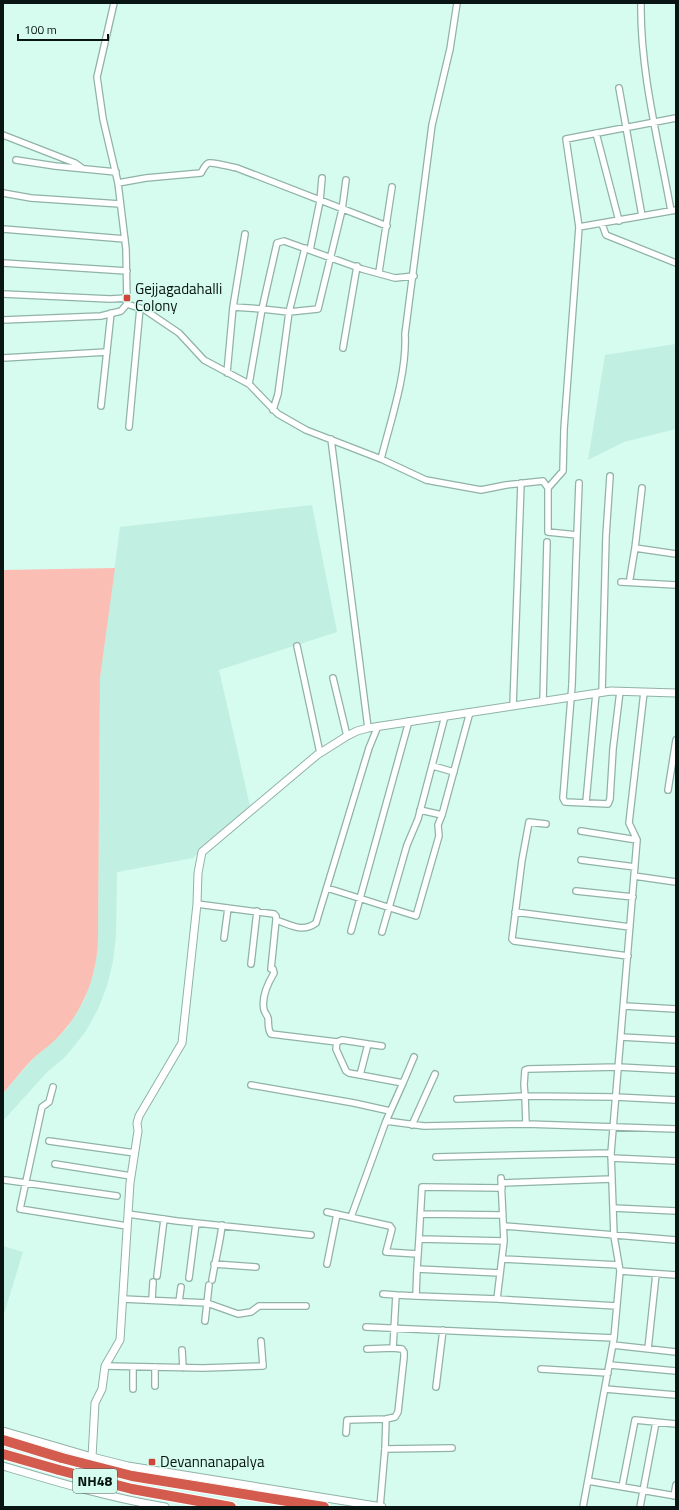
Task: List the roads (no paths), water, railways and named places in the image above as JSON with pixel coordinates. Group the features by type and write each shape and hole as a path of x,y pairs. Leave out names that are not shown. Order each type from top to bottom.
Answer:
{"highway":[{"name":"NH48","path":"3,1440 83,1464 132,1476 324,1507"},
{"name":"NH48","path":"3,1454 106,1483 166,1496 231,1507"}],"street":[{"path":"3,320 101,316 121,311 127,301 125,239 118,183 96,77 114,3"},
{"path":"381,459 402,375 406,342 405,334 414,276 432,128 450,49 457,3"},
{"path":"579,227 674,211 646,79 641,32 641,3"},
{"path":"619,88 642,216"},
{"path":"548,488 563,471 564,428 579,227 566,139 676,118"},
{"path":"596,133 619,221"},
{"path":"3,135 75,163 83,169"},
{"path":"16,160 116,172"},
{"path":"118,183 146,178 201,174 206,165 209,163 237,168 342,210 387,226"},
{"path":"273,410 278,394 290,312 320,201 322,178"},
{"path":"233,308 290,312 318,309 342,210 346,180"},
{"path":"379,272 392,187"},
{"path":"3,193 31,198 120,204"},
{"path":"602,224 606,235 676,263"},
{"path":"3,229 125,239"},
{"path":"227,373 233,308 245,234"},
{"path":"249,384 262,309 277,243 284,242 395,278 414,276"},
{"path":"3,263 127,271"},
{"path":"344,348 357,266"},
{"path":"3,294 127,301 179,333 204,360 249,384 273,410 306,430 381,459 426,480 481,490 543,481 548,488 548,532 577,535"},
{"path":"129,427 140,308"},
{"path":"101,406 111,313"},
{"path":"3,358 107,352"},
{"path":"331,439 368,728"},
{"path":"586,802 599,693 610,476"},
{"path":"513,706 521,483"},
{"path":"579,483 571,697 563,798 565,802 608,804 610,799 613,749 620,691"},
{"path":"630,578 642,488"},
{"path":"543,701 547,542"},
{"path":"635,548 676,554"},
{"path":"621,582 676,585"},
{"path":"297,646 320,753"},
{"path":"333,678 346,736"},
{"path":"83,1489 92,1457 95,1403 102,1389 105,1366 120,1340 127,1226 131,1176 138,1131 137,1123 139,1116 182,1044 197,904 198,873 202,852 320,753 346,736 357,731 378,726 599,693 620,691 676,693"},
{"path":"583,1507 610,1364 620,1268 614,1236 611,1156 637,840 630,823 644,692"},
{"path":"327,888 416,916 439,836 438,825 470,712"},
{"path":"382,932 407,845 418,819 445,716"},
{"path":"352,931 409,722"},
{"path":"276,920 301,928 309,928 316,922 369,748 378,726"},
{"path":"668,790 676,740"},
{"path":"433,766 454,772"},
{"path":"420,810 442,815"},
{"path":"546,824 529,822 512,939 514,941 628,956"},
{"path":"581,831 637,840"},
{"path":"581,860 635,866"},
{"path":"634,876 676,882"},
{"path":"576,891 633,897"},
{"path":"197,904 257,911 274,914 276,916 271,969 273,969 274,973 267,986 263,1004 264,1012 268,1017 268,1029 271,1034 338,1042 342,1040 382,1046"},
{"path":"224,938 228,908"},
{"path":"251,964 257,911"},
{"path":"515,912 630,926"},
{"path":"624,1006 676,1009"},
{"path":"621,1037 676,1040"},
{"path":"338,1042 336,1049 346,1071 349,1073 403,1083"},
{"path":"360,1075 368,1044"},
{"path":"350,1216 390,1111 414,1057"},
{"path":"526,1124 525,1070 618,1068 676,1070"},
{"path":"412,1125 435,1074"},
{"path":"251,1085 354,1103 390,1111"},
{"path":"53,1087 49,1102 42,1107 20,1209 127,1226"},
{"path":"457,1099 525,1096 615,1097 676,1100"},
{"path":"386,1121 412,1125 526,1124 676,1129"},
{"path":"49,1141 135,1153"},
{"path":"436,1157 611,1156 676,1161"},
{"path":"55,1164 131,1176"},
{"path":"416,1296 422,1187 612,1179"},
{"path":"5,1180 117,1196"},
{"path":"497,1299 504,1241 502,1183"},
{"path":"613,1208 676,1211"},
{"path":"327,1212 390,1226 392,1229 386,1252 418,1254"},
{"path":"128,1214 311,1235"},
{"path":"327,1264 337,1214"},
{"path":"421,1214 503,1215"},
{"path":"157,1276 164,1219"},
{"path":"189,1278 196,1223"},
{"path":"205,1321 222,1225"},
{"path":"504,1226 676,1240"},
{"path":"420,1239 504,1241"},
{"path":"502,1259 620,1268 656,1274 676,1275"},
{"path":"214,1264 256,1267"},
{"path":"417,1268 500,1273"},
{"path":"648,1349 656,1274"},
{"path":"152,1300 154,1282"},
{"path":"179,1302 181,1287"},
{"path":"383,1294 617,1306"},
{"path":"393,1348 396,1295"},
{"path":"123,1299 207,1303 238,1314 251,1312 258,1306 306,1306"},
{"path":"366,1327 394,1327 613,1341 648,1349 676,1352"},
{"path":"436,1387 443,1330"},
{"path":"105,1366 183,1368 262,1366 261,1340"},
{"path":"346,1433 347,1420 386,1419 395,1417 398,1412 404,1352 402,1349 393,1348 367,1349"},
{"path":"182,1350 183,1368"},
{"path":"610,1364 676,1371"},
{"path":"133,1367 133,1389"},
{"path":"155,1367 155,1386"},
{"path":"541,1369 608,1373"},
{"path":"605,1389 676,1395"},
{"path":"3,1432 128,1466 206,1480 381,1507 386,1419"},
{"path":"622,1487 635,1420 676,1424"},
{"path":"640,1507 656,1422"},
{"path":"385,1449 452,1448"},
{"path":"3,1466 83,1489 165,1507"},
{"path":"588,1481 675,1496 676,1485"}],"place":[{"name":"Gejjagadahalli Colony","path":"127,298"},
{"name":"Devannanapalya","path":"152,1462"}]}
